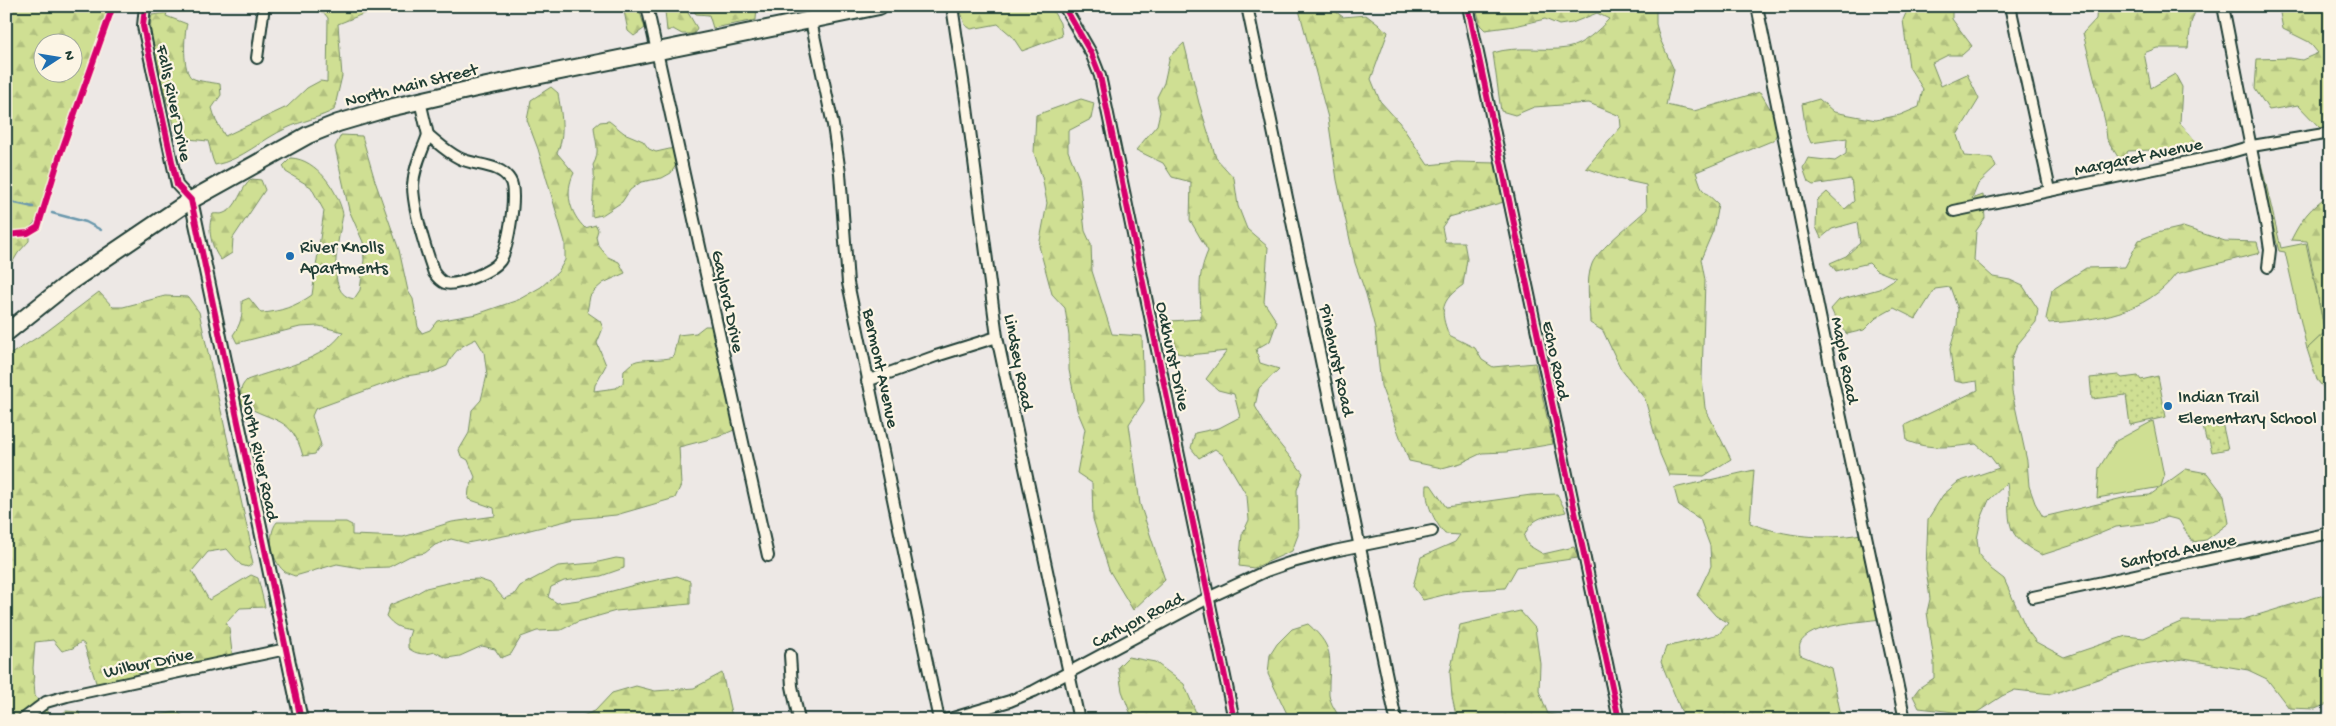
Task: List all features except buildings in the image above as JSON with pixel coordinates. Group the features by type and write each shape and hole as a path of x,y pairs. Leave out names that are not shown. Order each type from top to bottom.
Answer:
{"main road":[{"name":"North Main Street","path":"6,333 70,282 191,200 308,135 374,112 420,101 879,6"}],"street":[{"name":"Falls River Drive","path":"145,6 143,26 177,185 191,200"},
{"path":"257,58 264,6"},
{"name":"Gaylord Drive","path":"647,6 659,52 768,556"},
{"name":"Lindsey Road","path":"952,6 997,337 1079,720"},
{"name":"Oakhurst Drive","path":"1064,6 1090,52 1100,76 1210,597 1234,720"},
{"name":"Pinehurst Road","path":"1248,6 1396,720"},
{"name":"Echo Road","path":"1468,6 1619,720"},
{"name":"Maple Road","path":"1757,6 1905,720"},
{"path":"2010,6 2050,190"},
{"path":"2223,6 2252,146 2270,250 2268,267"},
{"name":"Bermont Avenue","path":"811,21 833,125 840,173 848,283 939,720"},
{"path":"420,101 428,135 418,162 413,184 416,202 434,273 439,280 452,284 490,270 499,263 504,250 514,191 506,174 458,157 428,135"},
{"name":"Margaret Avenue","path":"1954,211 2221,155 2252,146 2330,133"},
{"name":"North River Road","path":"191,200 301,720"},
{"path":"867,381 936,356 997,337"},
{"name":"Carlyon Road","path":"946,720 1010,701 1069,673 1210,597 1289,562 1432,531"},
{"name":"Sanford Avenue","path":"2033,597 2330,533"},
{"name":"Wilbur Drive","path":"22,720 46,702 67,696 286,649"},
{"path":"790,655 792,686 799,720"}],"green space":[{"path":"6,6 112,6 64,139 42,208 37,220 29,228 29,241 18,253 6,273"},
{"path":"318,6 402,6 363,14 338,24 342,76 334,110 287,128 234,159 215,165 208,141 178,138 155,57 151,26 152,15 167,13 166,16 187,24 185,61 189,74 192,78 220,84 221,95 212,108 216,121 225,136 287,107 307,88 320,81 327,82 328,18 325,14 319,12"},
{"path":"623,6 638,6 645,28 634,36 628,31"},
{"path":"661,6 684,6 697,28 694,34 682,34 673,29 667,31 665,11"},
{"path":"697,6 757,6 756,20 713,28 709,15 696,14 693,9"},
{"path":"965,6 1050,6 1060,23 1062,36 1022,51 1012,36 998,24 971,29 965,25 961,12"},
{"path":"1298,6 1328,6 1343,17 1366,15 1388,32 1371,79 1380,101 1399,122 1428,165 1457,162 1496,163 1504,202 1449,217 1442,227 1445,242 1464,242 1467,259 1463,285 1446,301 1443,313 1444,319 1449,335 1475,348 1482,360 1493,367 1535,363 1553,444 1506,452 1482,453 1461,463 1442,468 1409,461 1381,386 1375,328 1355,263 1337,180 1328,118"},
{"path":"1476,6 1656,6 1656,24 1660,39 1674,70 1666,105 1694,111 1760,92 1771,110 1779,128 1774,140 1696,172 1702,189 1718,204 1713,231 1701,259 1705,280 1702,378 1705,408 1731,459 1704,476 1669,475 1660,454 1645,399 1621,369 1603,331 1590,323 1588,285 1590,271 1595,258 1647,209 1646,185 1618,179 1586,168 1621,127 1620,116 1589,103 1534,107 1515,115 1501,111 1493,53 1511,49 1567,48 1579,44 1609,19 1597,13 1572,23 1559,25 1545,19 1485,30 1480,25"},
{"path":"1909,6 1952,6 1952,19 1972,46 1962,55 1948,55 1932,63 1941,86 1967,74 1979,99 1957,135 1964,156 1992,158 1996,167 1978,184 1972,199 1983,195 1985,218 1976,231 1974,260 1993,277 2010,280 2023,286 2038,309 2036,322 2017,345 2011,361 2012,392 2027,461 2029,486 2035,503 2043,517 2127,497 2150,495 2186,469 2207,473 2224,495 2229,523 2206,540 2192,542 2179,520 2167,517 2151,523 2116,527 2042,555 2020,540 2014,533 2009,517 2007,483 1989,500 1981,519 1977,539 1979,555 1991,569 2004,579 2027,630 2036,642 2064,657 2126,636 2144,638 2183,621 2238,621 2330,593 2330,703 2315,709 2289,708 2267,679 2248,670 2183,659 2138,666 2052,694 2015,690 1976,713 1919,708 1913,696 1919,688 1934,678 1934,661 1927,612 1930,599 1926,569 1928,519 1943,495 1958,482 1999,468 1990,456 1976,444 1932,447 1907,441 1905,425 1978,390 1977,381 1964,383 1954,381 1950,349 1957,325 1958,309 1950,287 1935,289 1916,319 1894,308 1876,318 1864,330 1847,334 1838,324 1831,309 1839,300 1879,289 1896,278 1876,270 1869,263 1836,271 1830,263 1846,256 1860,243 1857,222 1832,229 1821,238 1816,227 1817,201 1827,192 1845,209 1854,201 1851,179 1813,185 1808,182 1803,168 1808,158 1835,161 1846,154 1847,138 1811,143 1806,131 1802,104 1819,99 1834,112 1876,120 1900,115 1919,107 1923,89 1909,67 1903,20"},
{"path":"2097,6 2197,6 2191,23 2188,48 2157,48 2144,53 2151,88 2175,74 2182,87 2180,123 2199,145 2169,156 2152,150 2128,151 2121,162 2107,139 2105,121 2083,33 2096,19"},
{"path":"2293,6 2330,6 2330,125 2320,128 2298,105 2269,110 2255,89 2257,59 2290,58 2302,60 2318,53 2309,42 2283,29 2280,13"},
{"path":"1184,43 1199,103 1216,158 1234,178 1238,206 1247,229 1268,247 1264,302 1277,322 1270,341 1256,349 1260,363 1279,369 1259,388 1255,406 1269,431 1303,473 1297,490 1298,535 1292,551 1254,568 1239,566 1242,535 1249,520 1247,496 1223,455 1215,449 1199,458 1191,448 1195,433 1219,428 1240,417 1234,394 1218,390 1206,379 1227,351 1189,355 1177,353 1171,334 1171,321 1201,319 1201,277 1208,251 1190,220 1191,182 1172,177 1163,163 1136,150 1157,125 1160,112 1157,97 1164,83 1170,56"},
{"path":"551,87 558,93 561,116 562,131 557,153 574,173 569,188 572,209 585,228 596,225 598,245 608,257 619,262 625,273 603,283 590,296 587,312 600,321 603,328 597,343 606,365 595,385 594,391 616,388 623,383 624,370 634,362 673,357 678,335 696,333 705,326 712,326 717,337 734,430 718,437 679,447 681,485 675,498 616,515 574,519 514,534 467,543 451,539 435,545 425,553 410,556 389,567 361,568 337,564 295,576 284,571 273,554 271,540 277,522 346,522 352,525 352,535 403,537 452,522 495,516 494,508 468,499 469,489 475,477 468,460 461,456 459,450 469,433 472,410 481,400 487,375 484,352 476,339 458,349 447,366 433,372 406,376 315,409 312,416 321,445 315,454 303,456 293,433 287,427 242,404 241,390 247,380 313,357 335,342 343,332 319,326 300,327 237,343 233,335 241,319 242,301 249,298 261,313 288,308 312,295 324,211 311,187 286,172 283,166 291,158 300,160 318,170 331,186 343,214 337,249 336,276 339,287 345,295 354,299 360,290 364,260 363,242 349,210 335,147 341,135 362,136 375,181 399,250 408,291 413,299 418,327 422,333 430,330 437,321 477,314 518,300 541,287 558,272 565,260 565,242 538,149 527,120 531,100"},
{"path":"1081,99 1094,103 1091,119 1068,131 1068,151 1079,178 1085,231 1091,244 1092,271 1112,334 1142,336 1144,401 1129,424 1140,504 1165,580 1133,610 1109,570 1093,519 1092,483 1077,473 1085,429 1077,410 1069,370 1069,336 1065,308 1052,294 1039,246 1047,203 1042,177 1034,153 1036,115"},
{"path":"609,121 624,133 643,141 649,149 656,152 674,148 676,165 671,173 662,178 641,182 630,190 622,202 602,215 592,217 593,165 597,156 594,127 600,122"},
{"path":"2258,159 2260,159 2281,248 2306,243 2325,332 2307,349 2285,252 2279,251"},
{"path":"252,179 261,180 265,190 233,238 232,253 221,260 211,238 211,219 213,214 223,214 229,211"},
{"path":"2330,194 2330,396 2317,380 2307,349 2325,332 2307,241 2291,240 2307,214"},
{"path":"2183,227 2225,241 2257,242 2260,253 2176,274 2150,298 2119,312 2102,317 2067,322 2049,323 2046,319 2052,290 2086,268 2125,267 2139,240 2157,233"},
{"path":"99,292 113,307 123,307 165,296 188,297 199,312 251,545 249,546 253,563 248,567 241,565 227,549 208,552 192,571 209,600 251,575 258,578 265,607 240,608 226,623 229,628 233,660 98,689 84,644 81,642 73,648 62,651 53,640 35,642 33,668 35,696 53,719 66,711 79,712 81,720 6,720 6,357 46,332"},
{"path":"2118,375 2122,378 2138,376 2141,380 2158,376 2166,417 2130,425 2126,395 2092,399 2090,378"},
{"path":"2221,418 2228,449 2212,452 2209,440 2206,440 2202,422"},
{"path":"2153,421 2164,476 2161,487 2097,498 2099,468 2116,441"},
{"path":"1754,470 1750,523 1764,528 1805,536 1834,537 1862,534 1880,619 1824,628 1805,637 1800,644 1800,655 1831,668 1842,720 1685,720 1661,662 1666,647 1719,634 1728,623 1716,616 1697,595 1711,566 1710,546 1700,519 1679,506 1674,488"},
{"path":"1427,485 1431,485 1446,507 1531,495 1557,494 1566,512 1540,518 1531,525 1524,537 1528,545 1543,554 1574,547 1578,558 1517,567 1505,588 1460,591 1423,600 1413,586 1421,557 1455,542 1460,535 1445,534 1437,523 1427,498"},
{"path":"616,558 624,559 624,568 601,576 564,581 551,587 548,597 557,603 579,600 638,584 677,576 690,581 690,604 616,611 577,622 561,630 537,631 521,637 511,654 501,658 495,649 482,646 460,656 447,658 435,652 424,654 415,652 408,648 411,630 397,626 386,616 390,605 426,588 460,580 478,579 490,583 504,599 514,595 520,586 558,566 594,563"},
{"path":"1520,611 1535,628 1540,664 1539,691 1548,714 1580,720 1457,720 1452,697 1450,673 1460,625"},
{"path":"1308,624 1324,641 1328,649 1330,664 1329,695 1332,705 1341,720 1290,720 1268,674 1270,655 1277,644 1292,629"},
{"path":"1128,657 1155,662 1184,684 1199,720 1133,720 1122,691 1118,667"},
{"path":"722,673 732,717 702,720 573,720 595,711 612,693 636,686 655,691 694,688"},
{"path":"177,712 189,720 154,720 160,715"}],"waterway":[{"path":"6,201 33,207"},
{"path":"52,213 86,222 101,230"}],"cycle path":[{"path":"6,235 28,233 38,227 60,155 113,6"},
{"path":"145,6 143,26 177,185 191,200 301,720"},
{"path":"1064,6 1091,53 1100,76 1234,720"},
{"path":"1468,6 1619,720"}],"place":[{"name":"River Knolls Apartments","path":"290,256"},
{"name":"Indian Trail Elementary School","path":"2168,406"}]}
